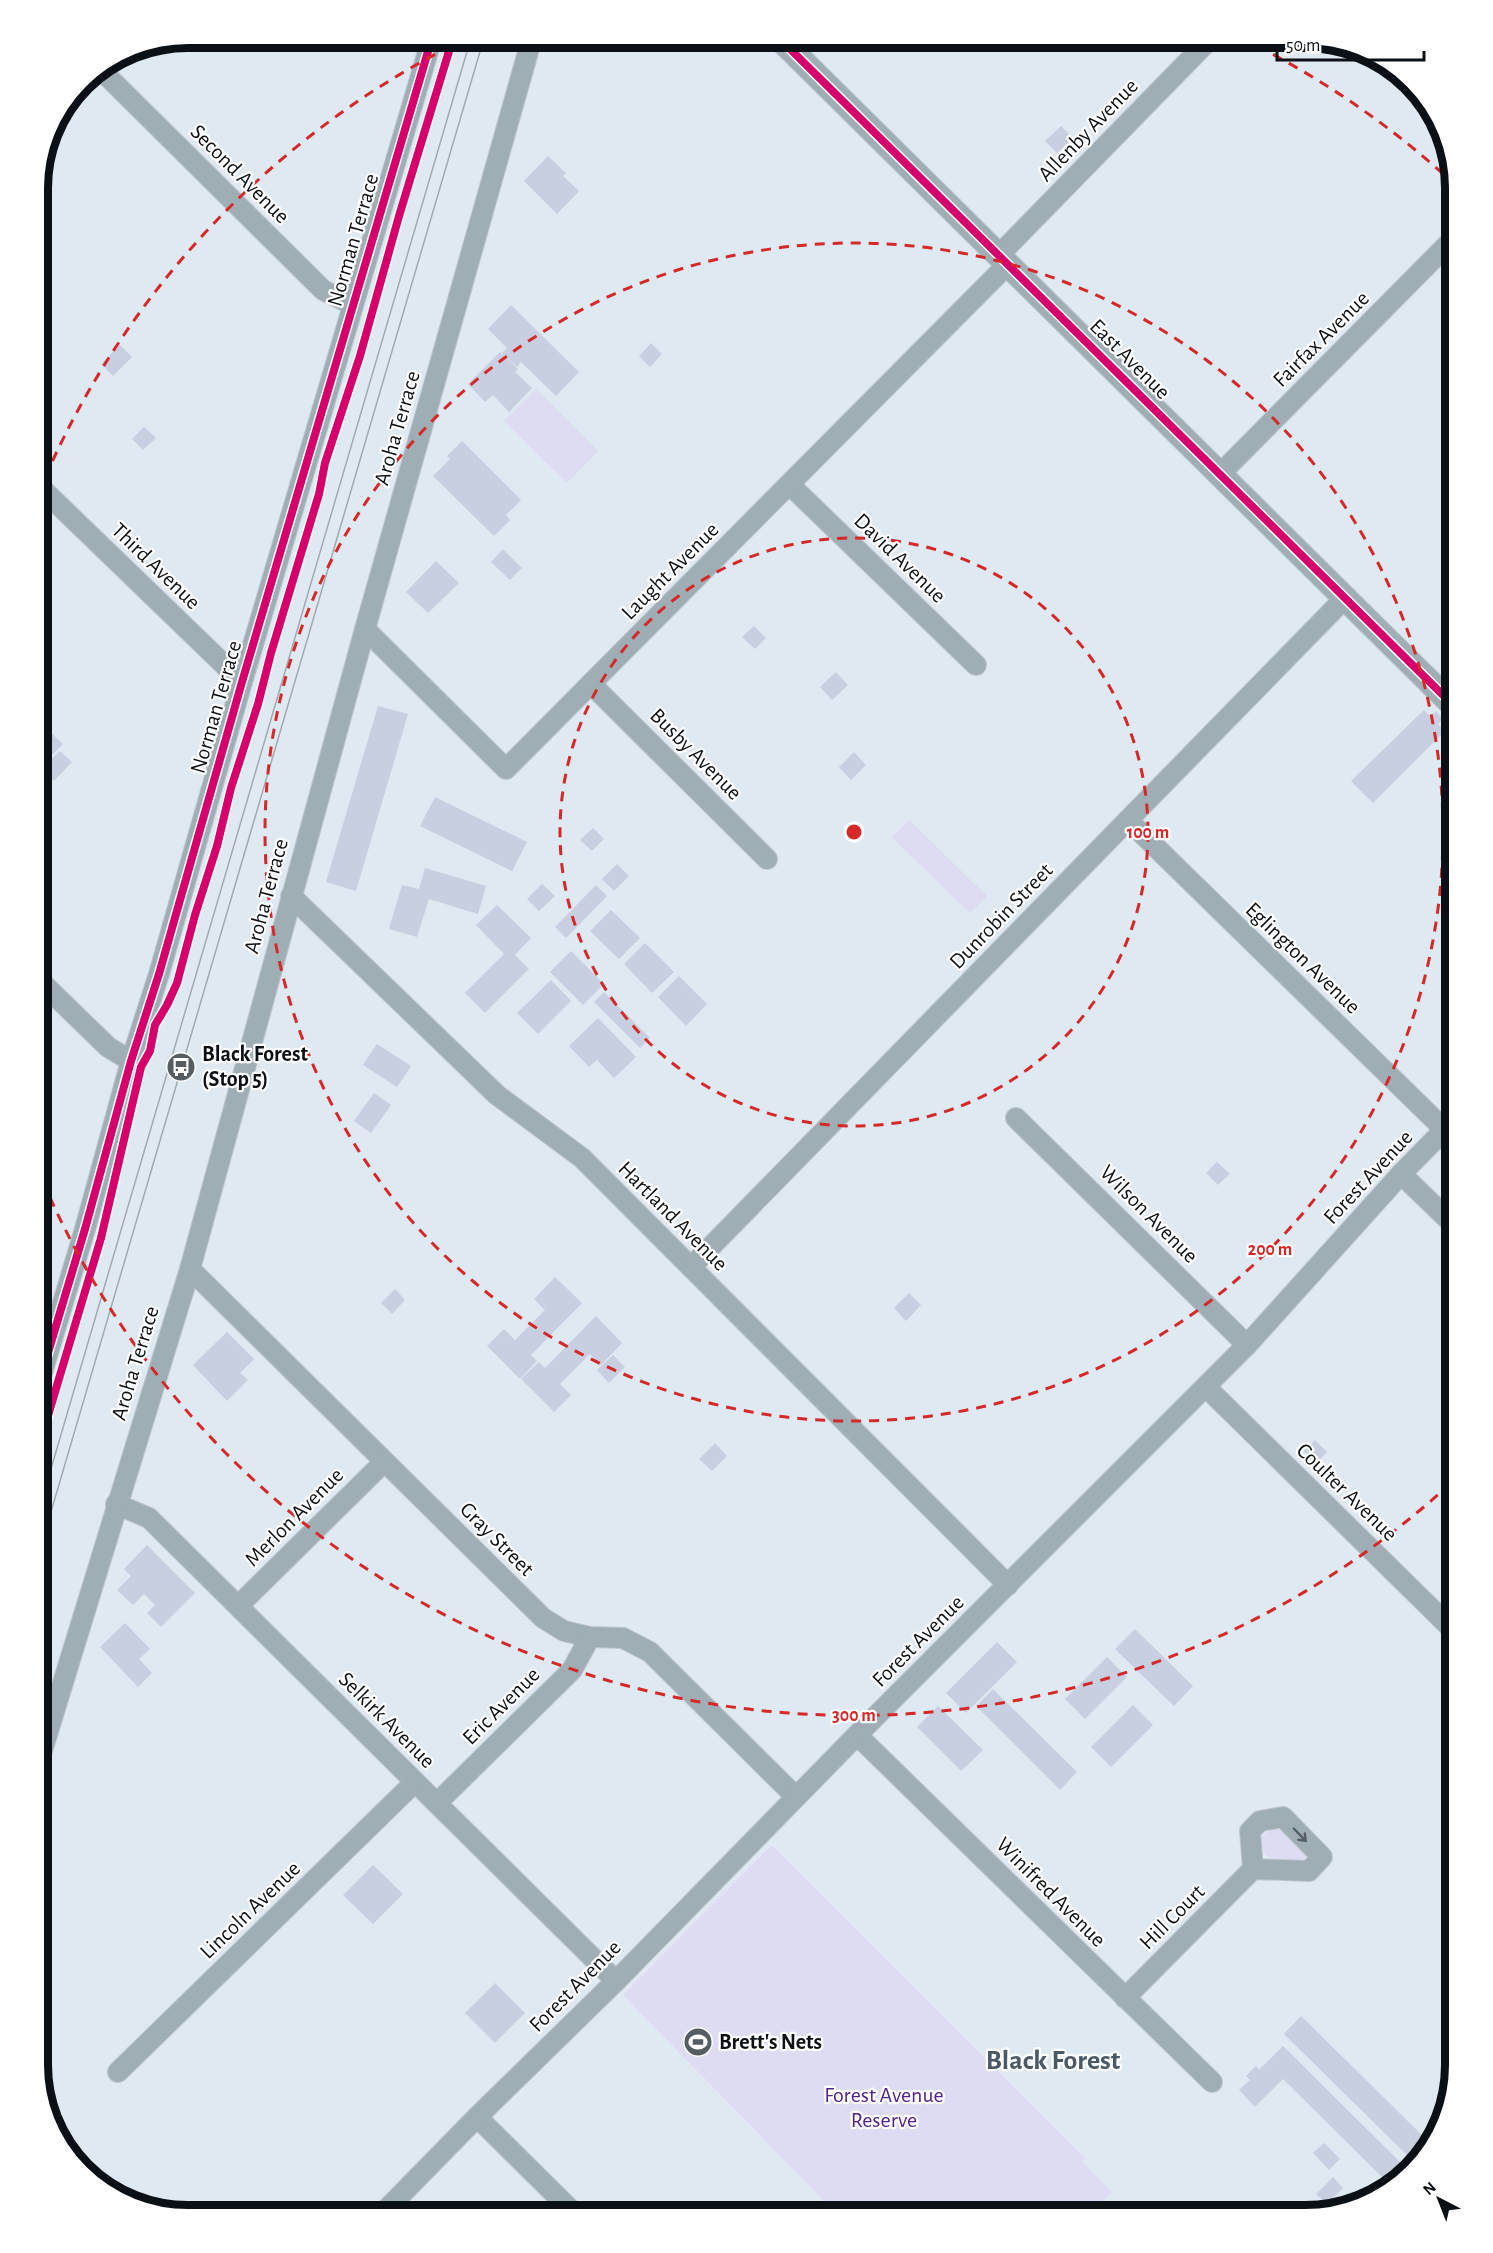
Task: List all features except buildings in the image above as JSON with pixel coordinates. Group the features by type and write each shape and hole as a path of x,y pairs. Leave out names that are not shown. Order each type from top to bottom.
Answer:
{"street":[{"name":"Norman Terrace","path":"48,1353 131,1061 429,48"},
{"name":"Aroha Terrace","path":"48,1731 190,1269 365,629 529,48"},
{"name":"East Avenue","path":"789,48 1345,598 1445,692"},
{"name":"Allenby Avenue","path":"1004,260 1202,48"},
{"name":"Second Avenue","path":"106,75 322,290 353,305"},
{"name":"Fairfax Avenue","path":"1220,474 1445,247"},
{"name":"Laught Avenue","path":"365,629 506,769 790,485 1004,260"},
{"name":"David Avenue","path":"790,485 976,665"},
{"name":"Third Avenue","path":"48,495 242,682"},
{"name":"Dunrobin Street","path":"691,1267 1345,598"},
{"name":"Busby Avenue","path":"591,684 767,858"},
{"name":"Eglington Avenue","path":"1128,820 1445,1120"},
{"name":"Hartland Avenue","path":"291,896 497,1095 582,1158 1008,1585"},
{"path":"48,989 108,1047 131,1061"},
{"name":"Wilson Avenue","path":"1016,1118 1247,1345"},
{"name":"Forest Avenue","path":"391,2205 1206,1387 1247,1345 1401,1173 1445,1130"},
{"path":"1401,1173 1445,1216"},
{"name":"Gray Street","path":"190,1269 543,1618 564,1630 590,1637 623,1638 650,1652 796,1797"},
{"name":"Coulter Avenue","path":"1206,1387 1445,1622"},
{"name":"Merlon Avenue","path":"238,1606 384,1462"},
{"name":"Selkirk Avenue","path":"116,1504 149,1518 616,1981"},
{"name":"Eric Avenue","path":"436,1803 572,1670 590,1637"},
{"name":"Winifred Avenue","path":"857,1735 1212,2082"},
{"name":"Lincoln Avenue","path":"118,2072 415,1782"},
{"name":"Hill Court","path":"1125,1998 1253,1869"},
{"path":"477,2117 566,2205"}],"green space":[{"path":"536,389 598,451 567,483 504,421"},
{"path":"909,820 987,896 970,913 892,837"},
{"path":"1282,1828 1306,1852 1304,1861 1268,1857 1264,1853 1261,1840 1268,1829"},
{"name":"Forest Avenue Reserve","path":"772,1845 1085,2158 1082,2162 1112,2192 1098,2205 828,2205 623,1995"}],"tram line":[{"path":"48,1479 468,48"},
{"path":"48,1522 481,48"}],"cycle path":[{"path":"48,1353 131,1061 159,974 242,682 429,48"},
{"path":"48,1416 101,1238 141,1067 150,1051 155,1025 177,983 217,846 231,788 319,494 325,463 360,356 399,216 450,48"},
{"path":"789,48 1445,697"}],"place":[{"name":"Black Forest (Stop 5)","path":"181,1067"},
{"name":"Brett's Nets","path":"698,2042"}],"district":[{"name":"Black Forest","path":"1053,2061"}]}
